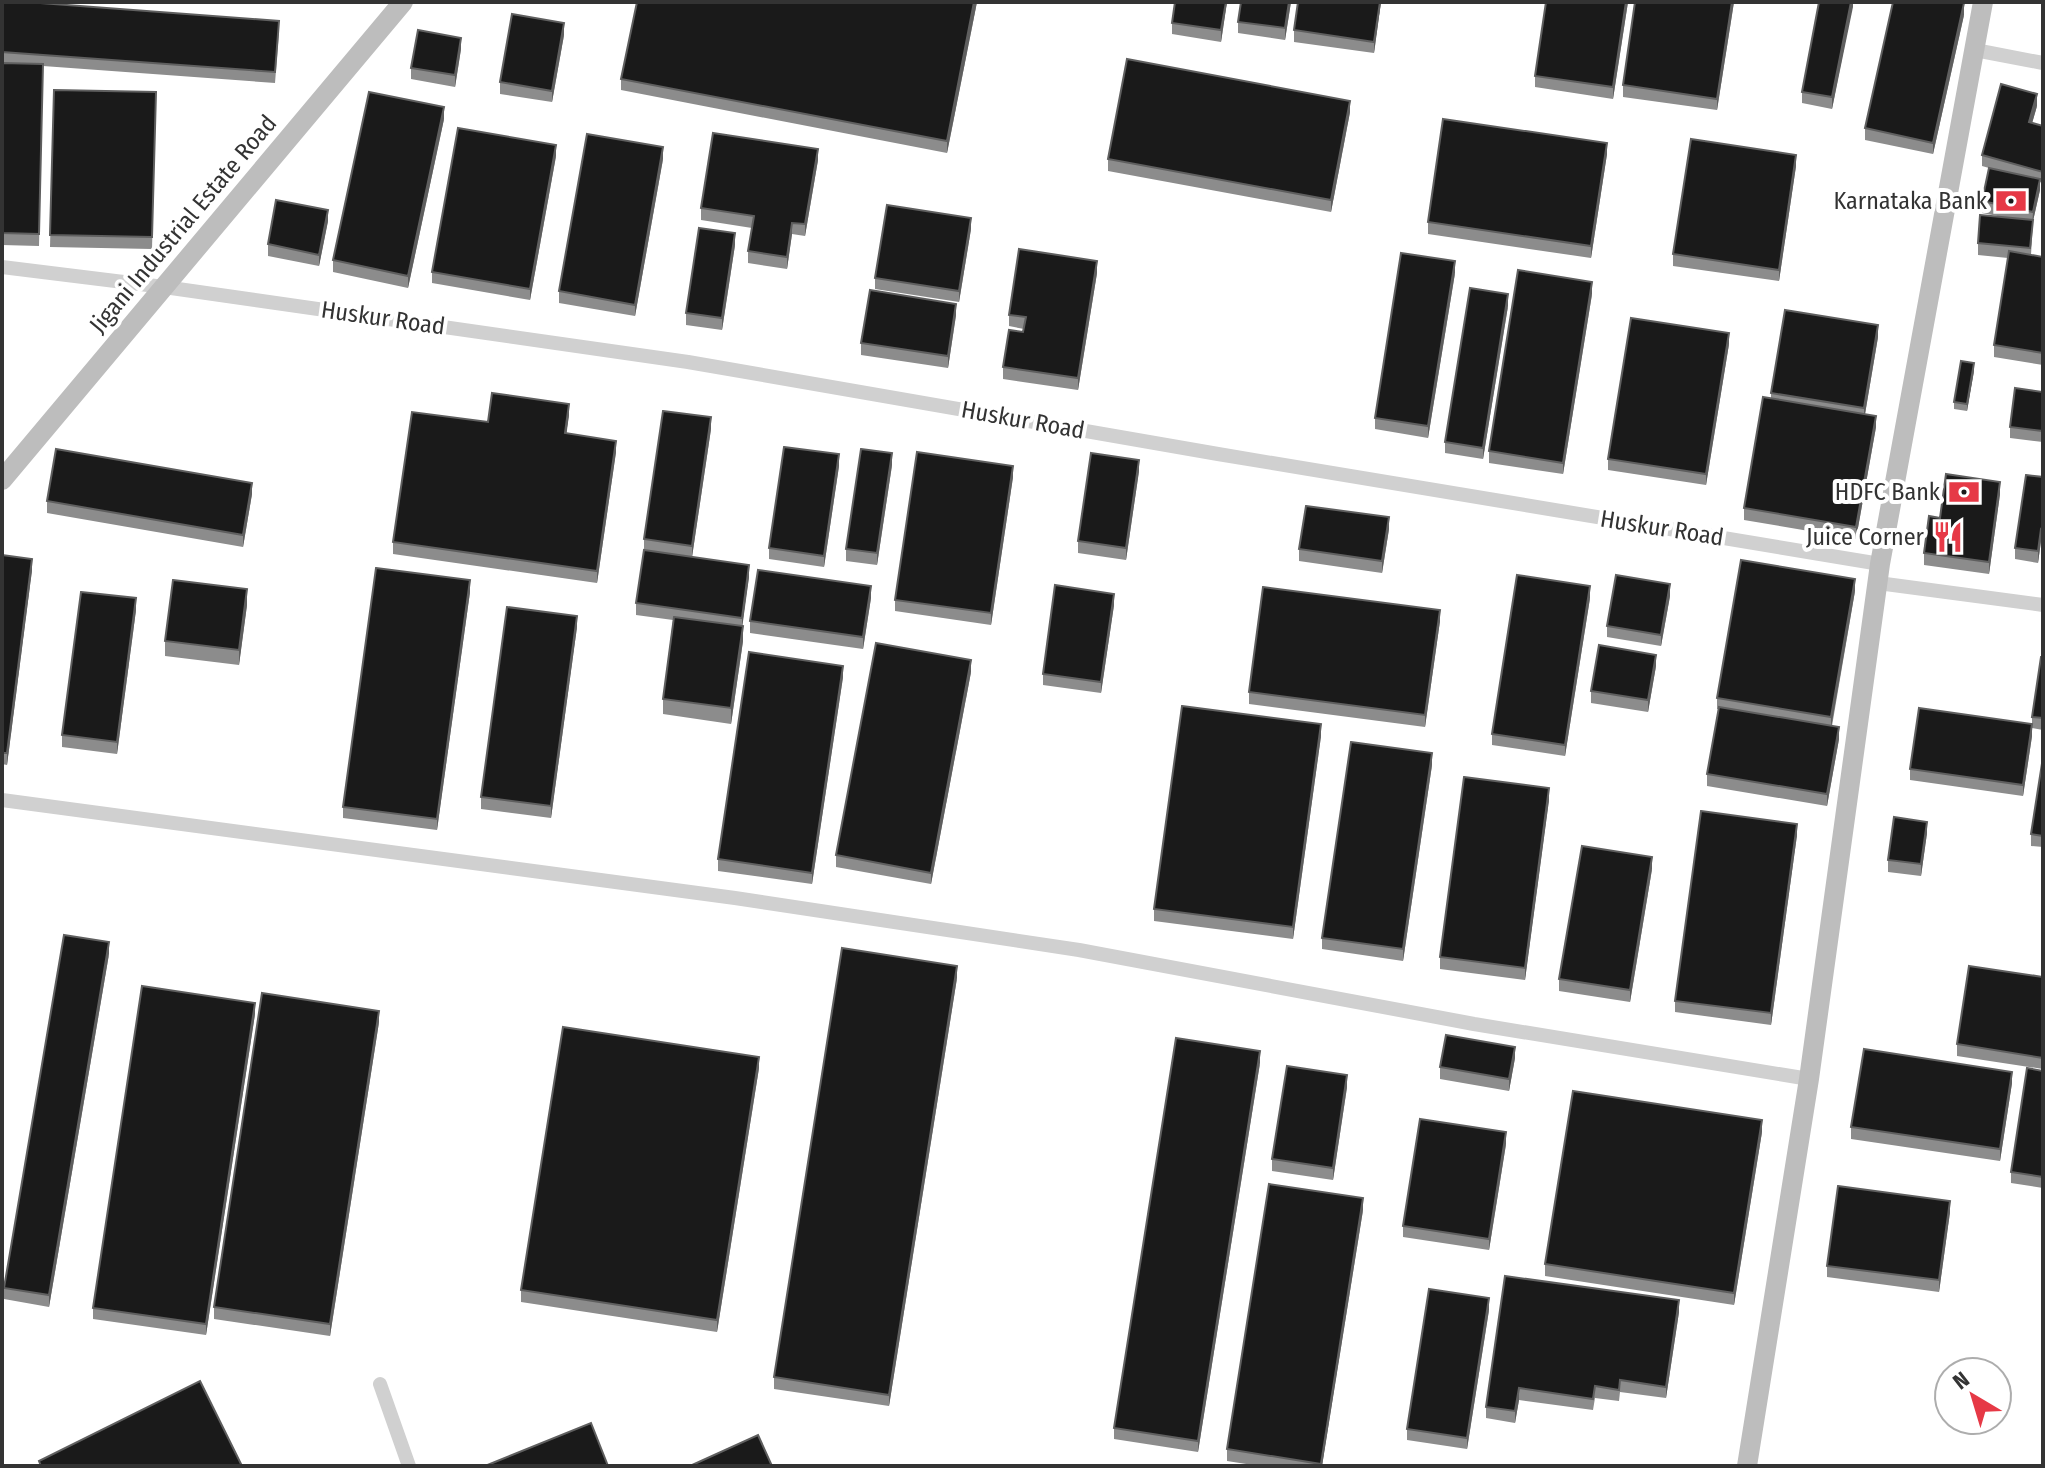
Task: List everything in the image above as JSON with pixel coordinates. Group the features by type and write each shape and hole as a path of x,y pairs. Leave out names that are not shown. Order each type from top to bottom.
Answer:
{"street":[{"name":"Jigani Industrial Estate Road","path":"2,480 403,2"},
{"path":"1747,1466 1809,1079 1879,574 1983,2"},
{"path":"1975,50 2043,63"},
{"name":"Huskur Road","path":"2,267 164,287 688,362 1218,454 2043,605"},
{"path":"2,800 719,895 1079,950 1474,1024 1809,1079"},
{"path":"380,1384 409,1466"}],"building":[{"path":"2,2 279,21 275,72 2,52"},
{"path":"637,2 974,2 947,141 621,79"},
{"path":"1175,2 1226,2 1221,30 1172,23"},
{"path":"1241,2 1289,2 1285,28 1238,22"},
{"path":"1298,2 1380,2 1374,42 1294,30"},
{"path":"1546,2 1626,2 1613,87 1535,76"},
{"path":"1635,2 1732,2 1717,99 1623,85"},
{"path":"1819,2 1851,2 1832,97 1802,92"},
{"path":"1893,2 1964,3 1933,143 1865,128"},
{"path":"512,14 564,23 552,91 500,82"},
{"path":"418,30 461,38 455,75 411,68"},
{"path":"1127,59 1350,101 1331,200 1108,159"},
{"path":"2,63 43,64 39,234 2,233"},
{"path":"2001,84 2037,94 2029,122 2043,126 2043,172 1982,155"},
{"path":"54,90 156,92 152,237 50,235"},
{"path":"369,92 444,107 408,276 333,260"},
{"path":"1443,119 1607,143 1591,246 1428,222"},
{"path":"458,128 556,145 530,289 432,272"},
{"path":"713,133 818,149 805,224 792,223 787,257 748,251 754,216 701,208"},
{"path":"587,134 663,147 635,305 559,291"},
{"path":"1691,139 1796,155 1779,270 1673,254"},
{"name":"Karnataka Bank","path":"1989,168 2040,179 2033,212 1982,201"},
{"path":"276,200 328,210 319,255 268,244"},
{"path":"887,205 971,218 959,291 875,278"},
{"path":"1980,215 2033,220 2030,248 1978,243"},
{"path":"699,228 735,233 722,318 686,313"},
{"path":"1019,249 1097,261 1078,378 1003,367 1009,330 1023,332 1026,317 1009,315"},
{"path":"2009,251 2043,257 2043,353 1994,345"},
{"path":"1401,253 1455,261 1428,426 1375,418"},
{"path":"1518,270 1592,282 1563,463 1489,451"},
{"path":"1470,288 1508,294 1483,448 1445,442"},
{"path":"870,290 956,304 948,356 861,343"},
{"path":"1785,310 1878,325 1864,408 1771,393"},
{"path":"1631,318 1729,333 1706,474 1608,459"},
{"path":"1961,361 1974,363 1967,404 1954,402"},
{"path":"2015,388 2043,392 2043,431 2010,427"},
{"path":"492,393 569,404 565,433 616,441 597,571 393,542 412,412 488,422"},
{"path":"1763,397 1876,416 1856,527 1744,508"},
{"path":"663,411 711,417 692,546 644,539"},
{"path":"784,447 839,454 824,556 769,548"},
{"path":"56,449 252,483 243,535 47,501"},
{"path":"861,449 892,453 877,553 846,549"},
{"path":"917,452 1013,466 991,613 895,600"},
{"path":"1091,453 1139,460 1126,548 1078,541"},
{"path":"1946,474 2000,482 1989,562 1924,553 1929,516 1940,518"},
{"path":"2026,475 2043,477 2043,530 2038,551 2015,548"},
{"path":"1306,506 1389,517 1382,561 1299,549"},
{"path":"644,550 749,565 742,618 636,603"},
{"path":"2,555 32,559 7,753 2,753"},
{"path":"1741,560 1855,579 1831,717 1717,698"},
{"path":"376,568 470,580 437,819 343,807"},
{"path":"758,570 871,586 863,637 750,621"},
{"path":"1517,575 1590,586 1565,745 1492,734"},
{"path":"1616,575 1670,584 1661,635 1607,626"},
{"path":"173,580 247,589 239,650 165,641"},
{"path":"1055,585 1114,594 1101,682 1043,674"},
{"path":"1263,587 1440,610 1425,715 1249,692"},
{"path":"81,592 136,598 117,742 62,735"},
{"path":"507,607 577,616 551,806 481,797"},
{"path":"674,617 743,626 731,708 663,699"},
{"path":"876,643 971,660 931,873 836,855"},
{"path":"1599,645 1656,655 1648,700 1591,691"},
{"path":"749,652 843,666 812,873 718,859"},
{"path":"2043,657 2043,718 2032,717"},
{"path":"1182,706 1321,724 1293,927 1154,909"},
{"path":"1719,707 1839,727 1827,794 1707,774"},
{"path":"1919,708 2032,724 2023,785 1910,769"},
{"path":"1351,742 1432,753 1403,949 1322,938"},
{"path":"2043,757 2043,836 2031,834"},
{"path":"1464,777 1549,788 1525,968 1440,957"},
{"path":"1701,811 1797,824 1771,1013 1675,1001"},
{"path":"1894,817 1927,822 1921,864 1888,860"},
{"path":"1582,846 1652,857 1630,990 1559,979"},
{"path":"64,935 109,942 49,1295 4,1288"},
{"path":"842,948 957,966 889,1395 774,1377"},
{"path":"1969,966 2043,977 2043,1058 1957,1044"},
{"path":"142,986 255,1003 206,1324 93,1308"},
{"path":"262,993 379,1011 330,1324 214,1307"},
{"path":"563,1027 759,1057 717,1320 521,1290"},
{"path":"1446,1035 1515,1047 1509,1079 1440,1067"},
{"path":"1176,1038 1260,1051 1198,1441 1114,1428"},
{"path":"1864,1049 2012,1072 2000,1149 1851,1127"},
{"path":"1287,1066 1347,1075 1333,1168 1272,1159"},
{"path":"2027,1068 2043,1071 2043,1177 2011,1172"},
{"path":"1573,1091 1762,1120 1734,1293 1545,1264"},
{"path":"1420,1119 1506,1132 1489,1239 1403,1226"},
{"path":"1269,1184 1363,1198 1321,1464 1227,1449"},
{"path":"1838,1186 1950,1201 1939,1280 1827,1266"},
{"path":"1505,1276 1679,1300 1666,1387 1620,1380 1619,1390 1595,1386 1593,1399 1519,1388 1515,1411 1486,1407"},
{"path":"1429,1289 1489,1298 1467,1438 1407,1429"},
{"path":"200,1381 242,1466 41,1466 39,1461"},
{"path":"591,1423 608,1466 485,1466"},
{"path":"758,1435 772,1466 690,1466"}],"place":[{"name":"Karnataka Bank","path":"2011,201"},
{"name":"HDFC Bank","path":"1964,492"},
{"name":"Juice Corner","path":"1948,537"}]}
